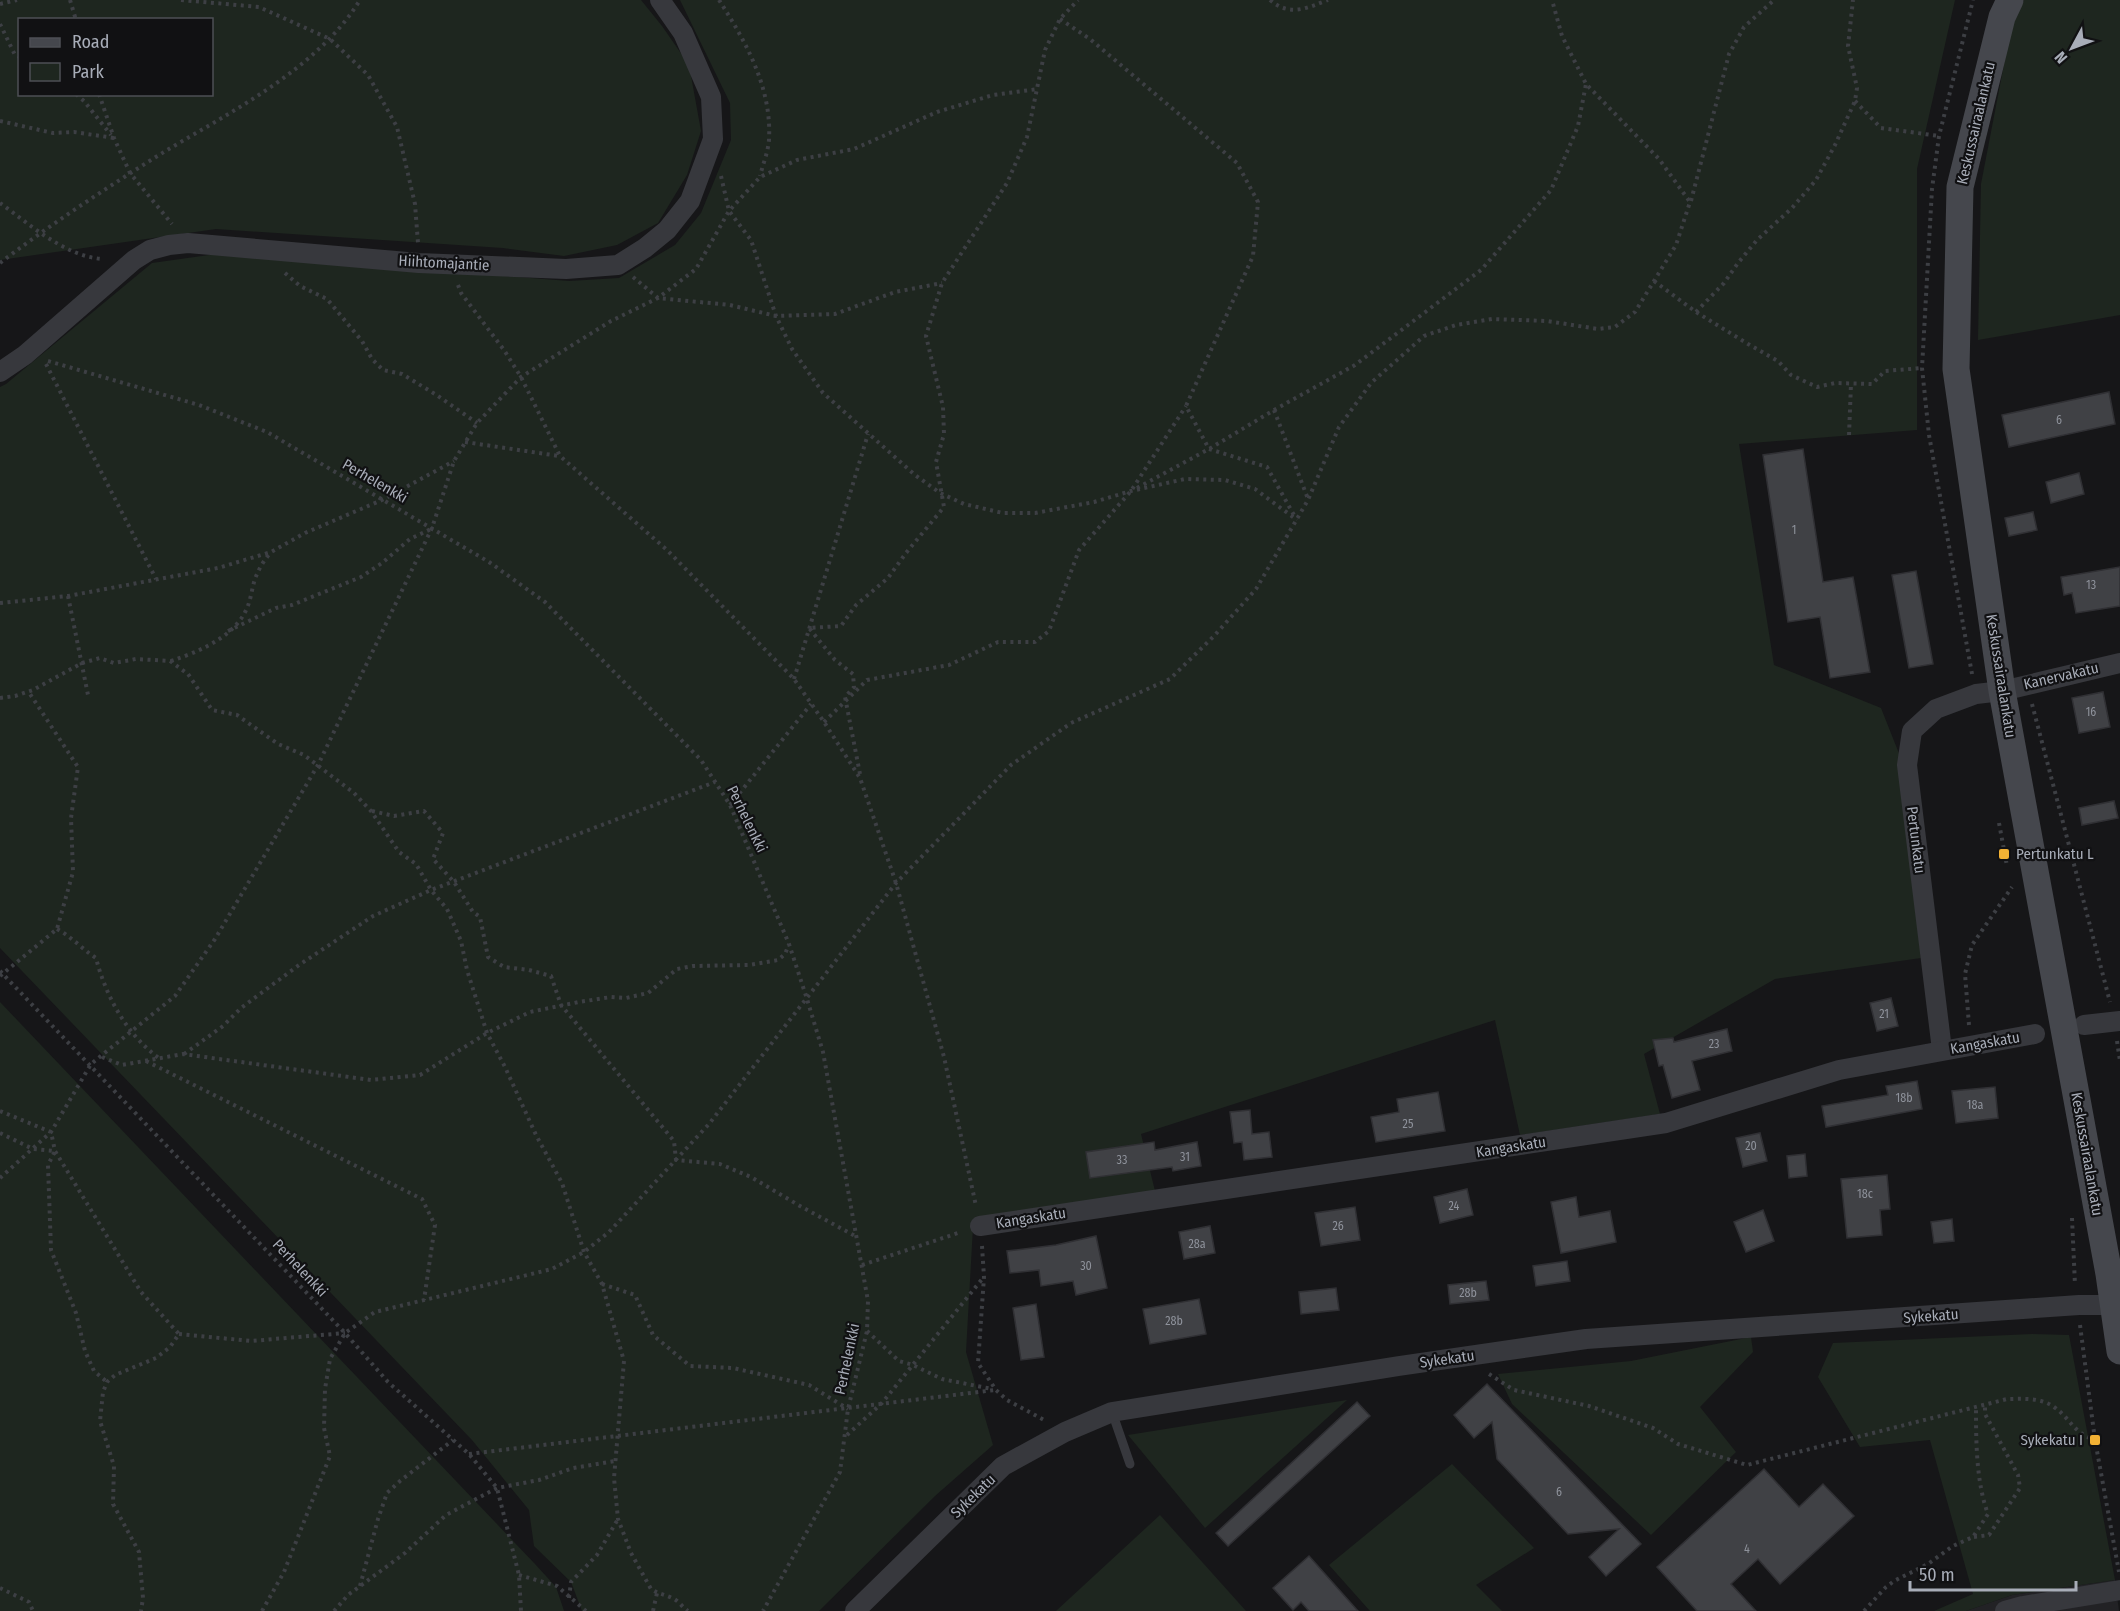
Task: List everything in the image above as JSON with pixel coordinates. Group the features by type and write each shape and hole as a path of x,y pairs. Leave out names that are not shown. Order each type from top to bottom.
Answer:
{"street":[{"name":"Hiihtomajantie","path":"0,372 25,355 134,260 150,250 169,245 188,243 419,263 566,269 618,265 645,248 667,230 690,201 712,139 711,97 683,33 660,0"},
{"name":"Keskussairaalankatu","path":"2010,0 2002,17 1960,187 1956,369 2014,688 2109,1274 2116,1305 2120,1351"},
{"name":"Kanervakatu","path":"2014,688 2120,663"},
{"name":"Pertunkatu","path":"1942,1050 1907,765 1912,731 1936,709 1976,694 2014,688"},
{"path":"2084,1025 2118,1022"},
{"name":"Kangaskatu","path":"980,1226 1666,1123 1839,1070 2035,1034"},
{"name":"Sykekatu","path":"855,1611 1003,1466 1065,1432 1112,1412 1586,1339 2079,1305 2116,1305"},
{"path":"2005,1611 2120,1590"}],"lane":[{"path":"1112,1412 1130,1464"}],"path":[{"path":"0,4 17,0"},
{"path":"70,0 75,18"},
{"path":"181,0 260,7 330,39 368,75 397,127 416,204 419,263"},
{"path":"0,263 40,233 130,173 280,81 330,39 349,18 360,0"},
{"path":"718,0 734,23 760,78 769,111 769,142 760,177"},
{"path":"809,628 841,626 856,605 888,578 944,507 936,462 944,434 943,406 926,336 942,284 1007,183 1028,137 1046,50 1060,19 1078,0"},
{"path":"1270,0 1298,11 1328,0"},
{"path":"1552,0 1562,36 1586,84 1659,159 1690,202"},
{"path":"262,1611 284,1572 330,1456 324,1428 325,1389 330,1359 345,1334 375,1312 552,1269 584,1252 609,1232 709,1124 896,883 1011,765 1071,723 1170,679 1214,636 1256,589 1308,500 1339,427 1371,383 1424,336 1456,325 1492,319 1547,321 1598,329 1615,327 1635,312 1676,245 1690,202 1729,54 1744,27 1774,0"},
{"path":"1696,312 1724,283 1737,263 1757,240 1792,208 1816,180 1856,100 1857,88 1848,46 1852,0"},
{"path":"824,722 867,680 949,664 998,642 1035,642 1049,631 1079,550 1131,491 1186,406 1252,256 1258,202 1237,163 1090,39 1060,19"},
{"path":"0,24 15,55 18,56"},
{"path":"1131,491 1355,365 1481,270 1551,190 1578,126 1586,84"},
{"path":"0,1178 51,1132 91,1064 175,996 215,939 318,765 432,528 454,461 477,423 521,377 611,321 658,298 696,268 729,211 760,177 797,160 854,149 937,112 993,95 1038,89"},
{"path":"78,96 114,138"},
{"path":"100,96 114,138 130,173 188,243"},
{"path":"1856,100 1881,128 1939,136"},
{"path":"0,121 53,133 74,132 114,138"},
{"path":"712,139 729,211 751,240 776,315 792,349 823,393 915,475 940,493 964,504 1003,513 1035,513 1094,502 1185,478 1225,480 1255,489 1297,520"},
{"path":"0,203 40,233 87,258 134,260"},
{"path":"451,263 460,293 504,350 521,377 560,456 668,550 794,679 860,778"},
{"path":"618,265 658,298 730,305 776,315 835,314 895,292 942,284"},
{"path":"285,273 300,286 327,298 382,370 402,374 477,423"},
{"path":"1654,281 1696,312 1748,345 1779,361 1791,375 1817,387 1835,384 1872,384 1885,372 1922,368"},
{"name":"Perhelenkki","path":"156,579 44,360 199,405 267,432 489,562 544,602 701,760 730,805 789,944 823,1052 868,1301 867,1331 848,1409 840,1472 763,1611"},
{"path":"1850,435 1851,384"},
{"path":"1186,406 1209,449 1267,467 1297,520"},
{"path":"1274,410 1308,500"},
{"path":"794,679 868,434"},
{"path":"465,442 560,456"},
{"path":"0,603 68,596 218,568 271,552 305,533 382,500 454,461"},
{"path":"228,631 276,608 292,605 361,577 382,563 410,539 432,528"},
{"path":"0,698 28,691 81,663 100,658 114,663 136,659 170,661 188,656 218,640 247,610 257,573 271,552"},
{"path":"68,596 88,695"},
{"path":"809,628 835,660 853,674 854,687 845,697 860,778 896,883 944,1057 980,1226 984,1277 978,1364 996,1390 1007,1400 1065,1432"},
{"path":"170,661 188,674 212,710 237,715 278,744 304,755 354,793 371,811 399,852 416,864 431,890 447,909 461,941 467,970 487,1033 506,1067 536,1135 562,1182 584,1252 602,1284 624,1361 615,1461 614,1494 618,1519 631,1553 651,1589 674,1598 681,1607 688,1611"},
{"path":"2014,688 2118,1022 2120,1061"},
{"path":"1,974 57,929 73,872 71,818 78,767 28,691"},
{"path":"730,805 811,704"},
{"path":"183,1054 223,1026 241,1008 299,965 373,916 431,890 715,782"},
{"path":"371,811 394,816 424,811 442,833 433,859 454,882 461,895 480,917 488,957 504,967 551,976 561,1005 674,1141 676,1160"},
{"path":"1971,1045 1965,974 1972,945 2012,886"},
{"path":"57,929 71,937 82,949 96,958 100,975 119,1015 147,1049 160,1059"},
{"path":"101,1057 122,1065 183,1054 371,1080 420,1075 487,1033 530,1012 561,1005 611,997 626,998 648,993 677,969 693,966 748,965 778,960 785,954 789,944"},
{"name":"Perhelenkki","path":"1,974 91,1064 388,1382 469,1454 497,1488 519,1575 521,1611"},
{"path":"146,1061 422,1199 435,1225 424,1300"},
{"path":"0,1111 51,1132"},
{"path":"51,1132 55,1151 141,1292 179,1334 251,1341 345,1334"},
{"path":"0,1133 33,1149 55,1151"},
{"path":"55,1151 48,1165 51,1250 76,1313 85,1351 93,1371 107,1382"},
{"path":"676,1160 720,1164 751,1176 857,1237"},
{"path":"862,1265 980,1226"},
{"path":"846,1436 879,1405 984,1277"},
{"path":"602,1284 635,1295 653,1335 690,1366 734,1368 809,1385 848,1409"},
{"path":"2072,1326 2081,1328"},
{"path":"867,1331 899,1361 942,1379 996,1390"},
{"path":"141,1611 143,1598 139,1552 113,1504 114,1466 100,1421 103,1392 107,1382 115,1375 156,1358 170,1347 179,1334"},
{"path":"1481,1369 1514,1390 1589,1406 1653,1428 1678,1444 1747,1465 2007,1399 2034,1399 2053,1406 2082,1436 2095,1440"},
{"path":"469,1454 996,1390"},
{"path":"1864,1611 1894,1581 1921,1569 1953,1546 1973,1537 1989,1535 2020,1488 2018,1475 1985,1414 1985,1404"},
{"path":"1973,1537 1988,1514 1982,1497 1977,1458 1976,1407"},
{"path":"360,1586 387,1493 453,1440"},
{"path":"334,1611 348,1595 405,1553 446,1515 497,1488 540,1480 573,1468 615,1461"},
{"path":"569,1598 572,1582 597,1555 618,1519"},
{"path":"519,1575 557,1586 586,1611"},
{"path":"0,1588 29,1602 33,1611"},
{"path":"653,1611 657,1593"}],"shaded area":[{"path":"2115,1580 2119,1611 1966,1611 2012,1595"}],"green space":[{"path":"0,0 641,0 689,65 701,131 687,175 658,223 617,245 564,256 503,248 216,229 0,260"},
{"path":"680,0 1955,0 1917,169 1917,430 1739,444 1774,665 1881,708 1900,756 1921,958 1775,979 1644,1054 1660,1114 1520,1135 1495,1020 1141,1134 1155,1191 973,1227 966,1352 993,1445 935,1496 819,1611 582,1611 571,1582 534,1546 529,1510 472,1440 0,948 0,387 152,263 216,254 569,281 619,278 675,245 701,213 731,140 730,103"},
{"path":"2024,0 2120,0 2120,315 1978,340 1981,184 2011,28"},
{"path":"0,1002 535,1564 556,1587 564,1611 0,1611"},
{"path":"2032,1334 2069,1335 2115,1580 2012,1595 1966,1611 1934,1611 1973,1594 1930,1440 1860,1447 1818,1377 1833,1343"},
{"path":"1751,1337 1753,1352 1700,1407 1736,1452 1651,1535 1512,1404 1498,1374 1631,1361"},
{"path":"1347,1400 1205,1528 1128,1435"},
{"path":"1452,1464 1534,1548 1476,1585 1502,1611 1370,1611 1329,1565"},
{"path":"1160,1515 1246,1611 1056,1611"}],"building":[{"path":"2109,392 2115,424 2009,447 2002,415"},
{"path":"1803,449 1823,582 1853,577 1870,672 1830,678 1820,617 1788,622 1763,455"},
{"path":"2079,473 2084,494 2051,503 2046,482"},
{"path":"2033,512 2037,530 2009,536 2005,518"},
{"path":"2120,567 2120,606 2076,613 2072,593 2064,595 2061,577"},
{"path":"1916,571 1933,664 1909,668 1892,575"},
{"path":"2103,692 2110,727 2079,733 2072,698"},
{"path":"2114,801 2118,818 2082,825 2079,808"},
{"path":"1891,998 1898,1026 1877,1031 1870,1003"},
{"path":"1727,1029 1732,1051 1692,1061 1700,1090 1672,1098 1663,1065 1659,1066 1653,1040 1673,1038 1674,1042"},
{"path":"1917,1081 1922,1109 1826,1127 1822,1106 1888,1095 1886,1086"},
{"path":"1995,1087 1998,1118 1956,1123 1952,1091"},
{"path":"1438,1092 1445,1131 1376,1142 1371,1117 1399,1112 1397,1099"},
{"path":"1250,1110 1252,1134 1269,1132 1272,1157 1244,1160 1242,1142 1234,1143 1230,1112"},
{"path":"1760,1133 1767,1161 1743,1167 1736,1138"},
{"path":"1154,1142 1155,1150 1197,1142 1201,1166 1173,1171 1172,1167 1090,1178 1086,1152"},
{"path":"1805,1154 1807,1176 1789,1178 1787,1156"},
{"path":"1887,1175 1890,1209 1880,1210 1882,1235 1847,1238 1841,1179"},
{"path":"1467,1189 1473,1215 1440,1223 1434,1197"},
{"path":"1576,1197 1579,1217 1610,1211 1616,1242 1561,1253 1551,1202"},
{"path":"1355,1207 1360,1240 1321,1246 1315,1213"},
{"path":"1763,1210 1774,1241 1746,1252 1734,1222"},
{"path":"1952,1219 1954,1241 1934,1243 1931,1222"},
{"path":"1210,1226 1215,1253 1184,1259 1179,1232"},
{"path":"1096,1236 1107,1288 1076,1295 1073,1281 1041,1286 1039,1270 1010,1273 1007,1251 1056,1245"},
{"path":"1567,1261 1570,1281 1536,1286 1533,1266"},
{"path":"1486,1281 1489,1300 1450,1304 1448,1285"},
{"path":"1336,1288 1339,1310 1301,1314 1299,1292"},
{"path":"1199,1299 1206,1334 1150,1344 1143,1309"},
{"path":"1036,1304 1044,1357 1021,1360 1013,1308"},
{"path":"1487,1384 1641,1544 1606,1576 1589,1557 1619,1529 1568,1534 1497,1459 1492,1422 1474,1438 1454,1415"},
{"path":"1357,1402 1370,1416 1228,1546 1216,1533"},
{"path":"1764,1469 1799,1507 1823,1484 1854,1516 1780,1584 1758,1559 1731,1584 1756,1611 1697,1611 1657,1567"},
{"path":"1309,1556 1358,1611 1309,1611 1301,1602 1293,1610 1273,1588"}],"place":[{"name":"Pertunkatu L","path":"2004,854"},
{"name":"Sykekatu I","path":"2095,1440"}]}
